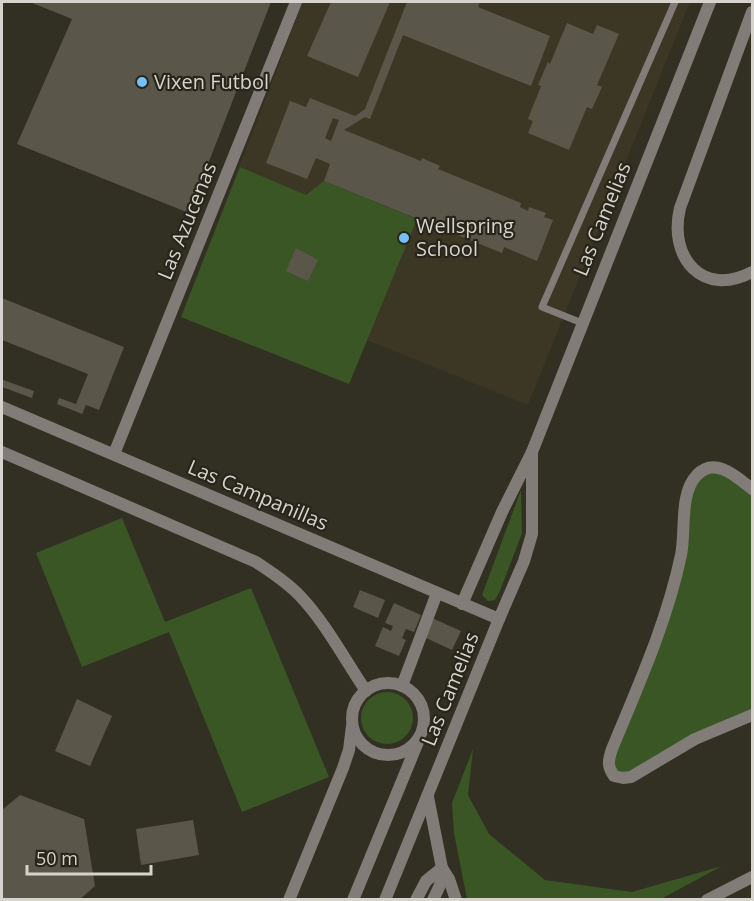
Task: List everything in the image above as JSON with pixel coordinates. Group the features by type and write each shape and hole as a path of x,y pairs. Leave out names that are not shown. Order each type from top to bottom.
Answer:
{"street":[{"name":"Las Azucenas","path":"114,454 296,2"},
{"name":"Las Camelias","path":"462,604 502,512 532,452 710,2"},
{"path":"753,12 680,208 677,233 680,251 688,263 700,274 714,279 730,280 753,272"},
{"name":"Las Campanillas","path":"2,407 499,619"},
{"path":"2,452 256,562 284,581 302,597 366,691"},
{"name":"Las Camelias","path":"385,900 524,561 532,534 532,452"},
{"path":"753,489 729,471 712,467 697,475 689,485 686,496 682,550 674,587 642,676 612,749 608,762 609,769 614,776 631,777 695,739 753,716"},
{"path":"402,686 436,593"},
{"path":"289,900 343,768 349,750 353,712 357,701 366,691 377,685 389,683 402,686 412,692 420,702 424,714 424,727 353,900"},
{"path":"353,725 361,742 375,753 388,756 400,754 411,748 419,738"},
{"path":"428,796 442,867 440,900"},
{"path":"416,900 426,881 442,867"},
{"path":"442,867 456,900"},
{"path":"706,900 753,877"},
{"path":"433,900 440,885"}],"lane":[{"path":"582,323 542,307 675,2"}],"shaded area":[{"name":"Wellspring School","path":"303,2 690,2 528,405 367,340 349,384 181,317"}],"green space":[{"path":"240,167 306,195 324,181 417,219 349,384 181,317"},
{"path":"712,467 752,488 752,716 658,762 614,776 612,749 669,603 686,496"},
{"path":"521,490 522,533 500,591 495,600 488,601 482,595"},
{"path":"122,518 165,622 251,588 329,777 242,812 169,632 82,667 36,553"},
{"path":"382,692 392,692 406,699 413,718 406,737 392,744 382,744 372,740 365,733 361,723 361,713 365,703 372,696"},
{"path":"473,749 468,795 489,834 545,880 632,892 722,866 661,899 467,899 454,833 452,803"}],"building":[{"name":"Vixen Futbol","path":"30,2 271,2 189,213 17,144 72,19"},
{"path":"331,2 390,2 358,77 307,56"},
{"path":"407,2 480,2 478,7 550,36 531,86 403,35 370,119 365,117 344,130 421,161 422,158 440,166 438,169 521,203 520,207 528,211 529,207 546,213 544,217 553,220 537,261 504,247 502,253 324,181 330,164 316,158 307,179 266,163 290,101 306,107 310,98 355,116 365,109","holes":["333,118 339,120 331,141 325,138"]},
{"path":"567,23 593,34 597,25 619,34 597,85 602,87 592,109 587,107 569,150 528,133 533,121 528,119 541,86 538,85 548,62 550,64"},
{"path":"296,248 318,260 308,281 286,271"},
{"path":"2,298 124,347 99,410 86,405 82,414 57,404 59,398 76,404 88,374 2,340"},
{"path":"3,380 34,391 32,398 2,387"},
{"path":"360,590 385,600 378,618 353,607"},
{"path":"394,603 421,615 414,632 406,629 402,638 406,640 399,656 375,646 383,627 391,631 393,626 385,623"},
{"path":"432,618 461,631 452,650 424,637"},
{"path":"77,699 112,716 90,766 55,751"},
{"path":"20,795 84,819 95,886 79,900 2,900 2,810"},
{"path":"193,820 199,855 141,865 136,829"}],"place":[{"name":"Vixen Futbol","path":"142,82"},
{"name":"Wellspring School","path":"404,238"}]}
